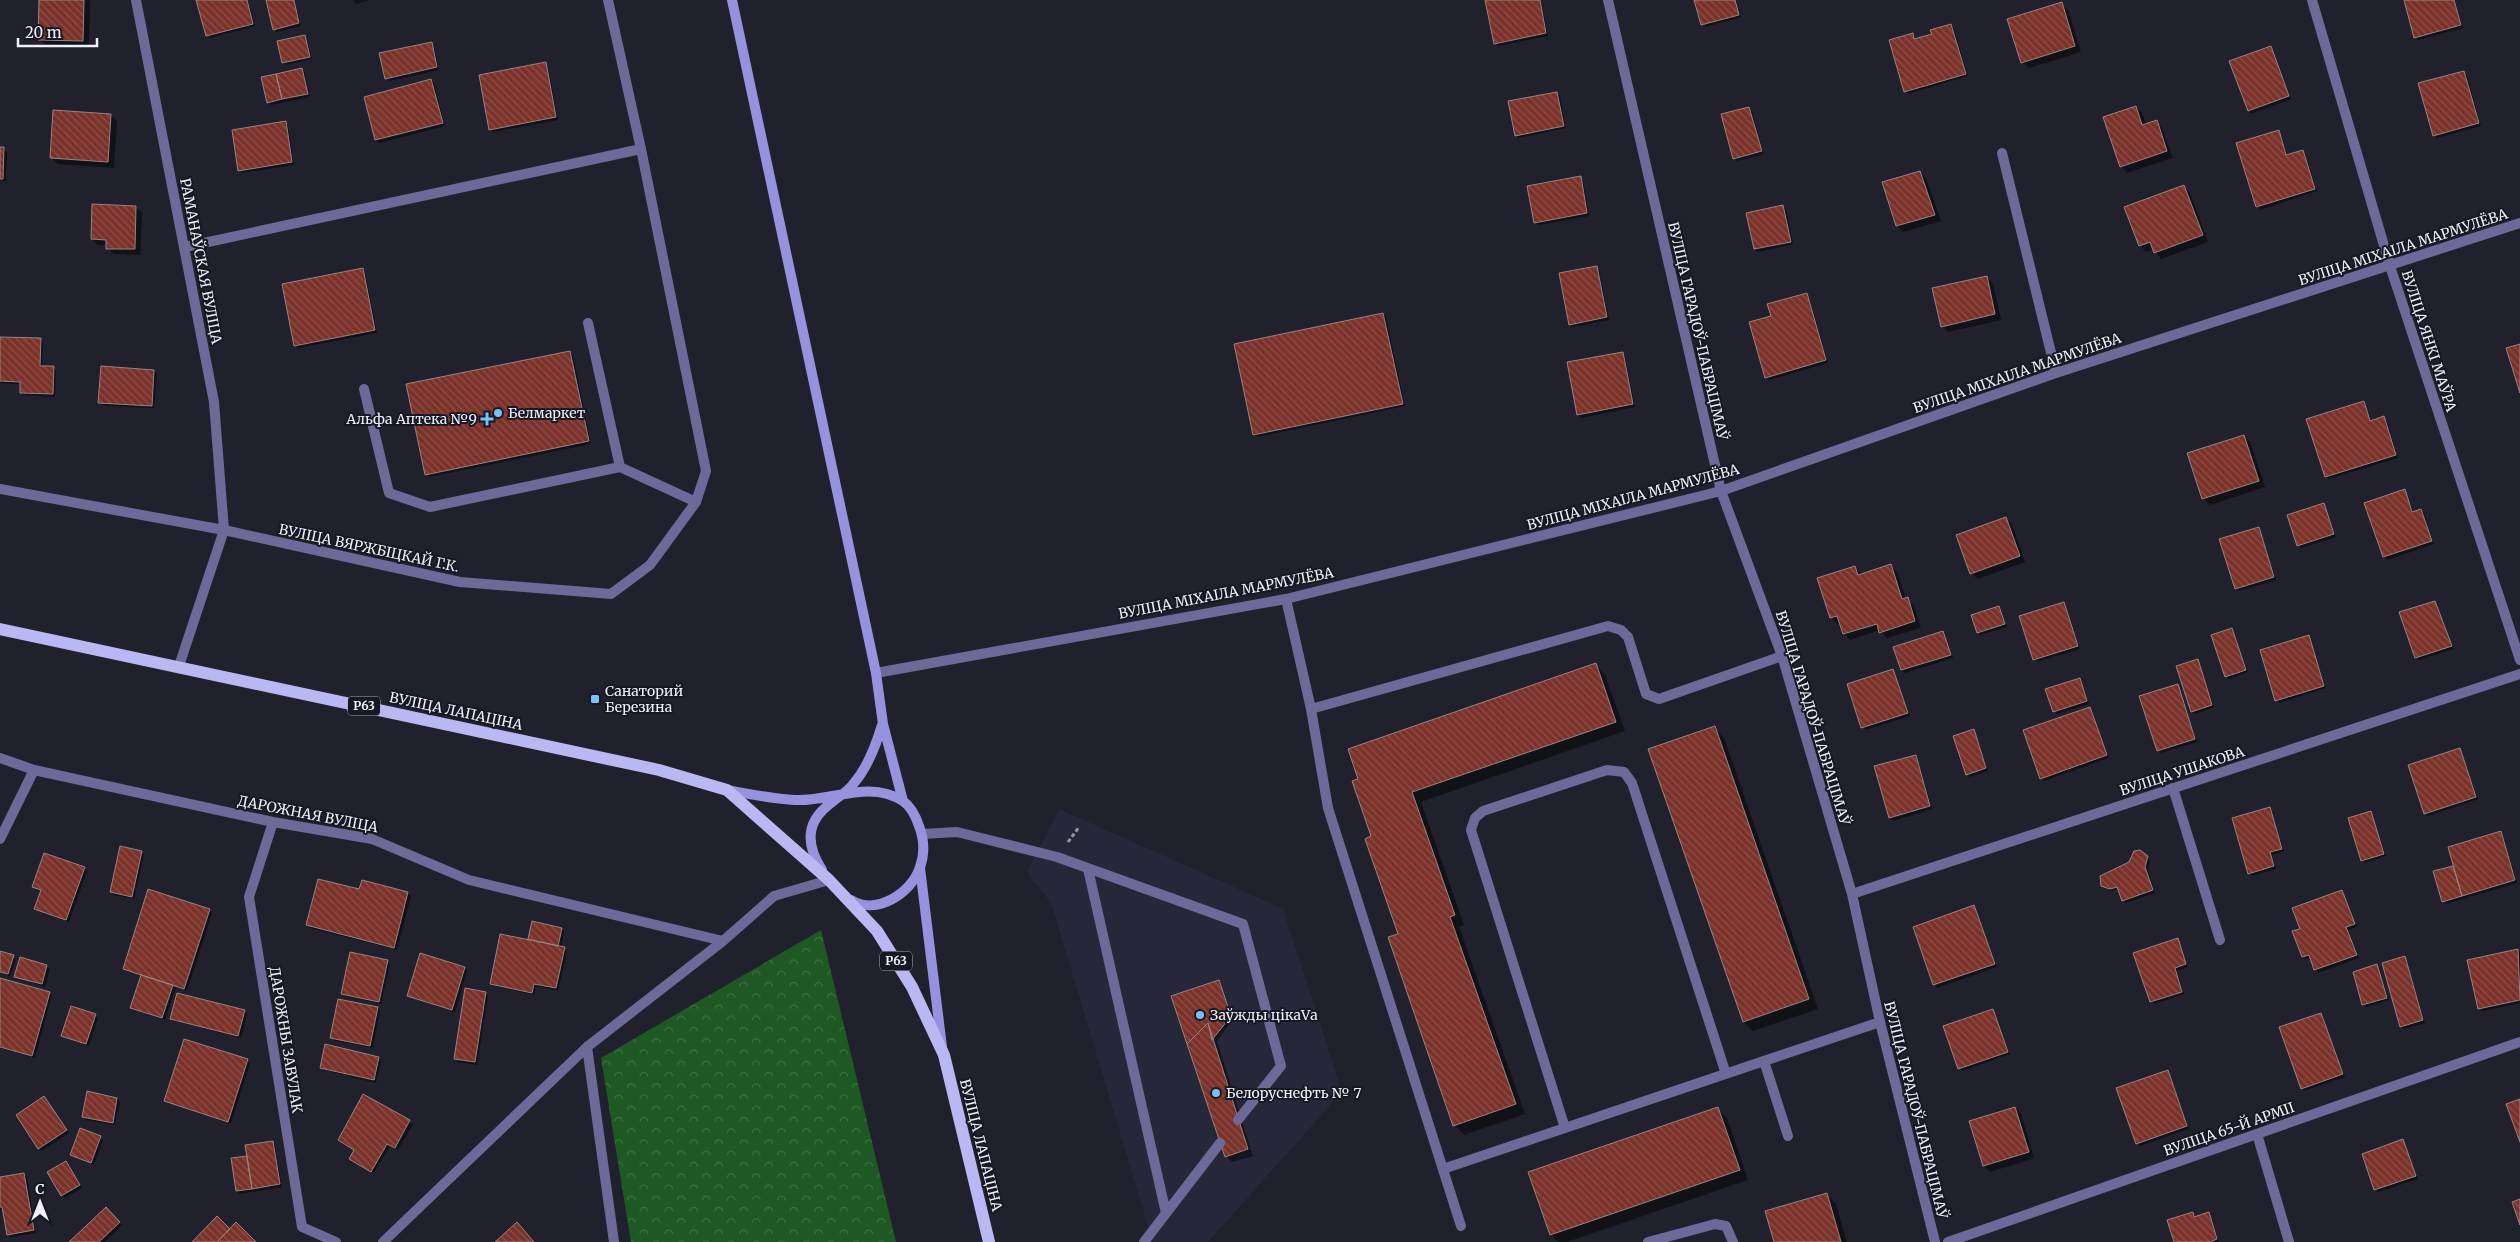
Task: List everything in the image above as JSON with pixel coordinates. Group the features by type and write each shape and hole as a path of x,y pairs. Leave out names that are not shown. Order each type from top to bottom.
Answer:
{"main road":[{"path":"732,0 876,673 882,724 903,801"},
{"name":"ВУЛІЦА ЛАПАЦІНА","path":"0,629 659,770 727,790 794,800 819,800 856,791 872,790 903,801 912,811 922,834 924,853 920,868 913,881 903,892 876,905 861,905 852,901 727,790"},
{"path":"842,795 853,785 869,760 882,724"},
{"name":"ВУЛІЦА ЛАПАЦІНА","path":"842,795 819,814 809,839 812,855 829,880 877,931 912,987 944,1056"},
{"name":"ВУЛІЦА ЛАПАЦІНА","path":"920,868 944,1056 989,1242"}],"street":[{"name":"РАМАНАЎСКАЯ ВУЛІЦА","path":"136,0 214,402 224,530"},
{"name":"ВУЛІЦА ВЯРЖБІЦКАЙ Г.К.","path":"0,489 224,530 460,582 611,594 650,565 696,502 706,471 642,149 608,0"},
{"name":"ВУЛІЦА ГАРАДОЎ-ПАБРАЦІМАЎ","path":"1608,0 1721,491 1782,656 1852,894 1880,1022 1935,1242"},
{"name":"ВУЛІЦА ЯНКІ МАЎРА","path":"2312,0 2390,266 2520,660"},
{"path":"185,247 642,149"},
{"path":"2002,153 2056,372"},
{"name":"ВУЛІЦА МІХАІЛА МАРМУЛЁВА","path":"876,673 1286,598 1721,491 2056,372 2520,224"},
{"path":"588,324 620,467"},
{"path":"364,389 389,493 430,508 620,467 696,502"},
{"path":"179,666 224,530"},
{"path":"1286,598 1311,708 1328,808 1461,1226"},
{"path":"1311,708 1608,626 1621,630 1628,637 1646,694 1659,699 1782,656"},
{"name":"ВУЛІЦА УШАКОВА","path":"1852,894 2520,674"},
{"name":"ДАРОЖНАЯ ВУЛІЦА","path":"0,758 34,770 273,822 372,839 470,880 722,941"},
{"path":"0,839 34,770"},
{"path":"1565,1128 1471,830 1475,818 1483,811 1607,770 1624,772 1632,782 1726,1074"},
{"path":"2173,788 2220,940"},
{"name":"ДАРОЖНЫ ЗАВУЛАК","path":"273,822 250,897 302,1227 336,1242"},
{"path":"922,834 957,832 1057,857 1243,924 1281,1066 1238,1120"},
{"path":"1088,869 1166,1213"},
{"path":"383,1242 587,1047 722,941 774,896 829,880"},
{"path":"1443,1169 1880,1022"},
{"name":"ВУЛІЦА 65-Й АРМІІ","path":"1948,1242 2520,1042"},
{"path":"587,1047 614,1242"},
{"path":"1764,1061 1788,1136"},
{"path":"2257,1134 2289,1242"},
{"path":"1144,1242 1220,1143"},
{"path":"1648,1242 1715,1224 1726,1226 1733,1242"}],"shaded area":[{"path":"1059,809 1283,909 1342,1092 1208,1242 1153,1242 1051,903 1027,872"}],"green space":[{"path":"821,930 896,1242 631,1242 601,1058"}],"building":[{"path":"39,0 84,0 83,41 38,40"},
{"path":"196,0 247,0 253,24 206,36"},
{"path":"266,0 294,0 299,23 273,30"},
{"path":"1485,0 1540,0 1546,33 1494,44"},
{"path":"1694,0 1735,0 1739,15 1701,25"},
{"path":"2404,0 2454,0 2461,25 2414,38"},
{"path":"2062,2 2075,46 2021,63 2007,19"},
{"path":"1951,24 1966,74 1904,92 1889,40 1913,33 1914,39 1932,34 1930,30"},
{"path":"305,35 310,57 282,63 277,41"},
{"path":"432,42 437,67 385,79 379,53"},
{"path":"2271,46 2289,96 2248,111 2229,61"},
{"path":"546,62 556,117 489,130 479,75"},
{"path":"302,68 308,94 282,99 276,74"},
{"path":"2464,71 2479,123 2433,136 2418,83"},
{"path":"276,74 282,99 267,103 261,77"},
{"path":"431,79 443,123 375,140 364,97"},
{"path":"1557,92 1564,126 1515,136 1508,101"},
{"path":"2136,106 2142,125 2157,120 2167,151 2120,167 2103,117"},
{"path":"1749,107 1762,151 1733,159 1721,114"},
{"path":"53,110 111,114 108,162 50,158"},
{"path":"286,121 292,162 238,171 232,130"},
{"path":"2279,130 2286,155 2303,150 2315,189 2256,207 2236,143"},
{"path":"0,147 4,147 3,179 0,179"},
{"path":"1920,171 1935,215 1896,226 1882,182"},
{"path":"1581,176 1587,213 1534,223 1527,186"},
{"path":"2184,185 2203,235 2154,253 2150,242 2139,246 2124,207"},
{"path":"92,204 136,206 135,249 106,249 106,240 91,239"},
{"path":"1783,205 1791,242 1754,249 1746,213"},
{"path":"1597,266 1607,317 1569,325 1559,273"},
{"path":"363,268 375,330 294,346 282,284"},
{"path":"1987,276 1995,314 1941,327 1932,288"},
{"path":"1807,293 1826,360 1765,378 1749,322 1771,316 1767,304"},
{"path":"1383,313 1403,404 1253,435 1234,344"},
{"path":"0,337 41,338 40,366 54,366 53,394 20,393 20,382 0,381"},
{"path":"2520,344 2520,393 2506,348"},
{"name":"Белмаркет","path":"570,351 589,441 425,475 406,384"},
{"path":"1623,352 1633,404 1577,415 1567,362"},
{"path":"101,366 154,370 152,406 98,403"},
{"path":"2364,401 2370,421 2384,416 2396,455 2325,477 2306,419"},
{"path":"2244,435 2259,481 2202,499 2187,453"},
{"path":"2405,489 2412,512 2421,509 2432,541 2383,557 2364,503"},
{"path":"2324,503 2334,534 2297,546 2287,515"},
{"path":"2006,517 2020,556 1970,574 1956,535"},
{"path":"2259,527 2274,577 2235,589 2219,539"},
{"path":"1891,564 1902,599 1908,597 1915,621 1879,633 1877,624 1843,634 1837,616 1830,618 1817,578 1855,566 1858,575"},
{"path":"2435,601 2452,646 2415,658 2399,612"},
{"path":"2064,602 2078,646 2033,660 2019,616"},
{"path":"1999,606 2005,624 1977,633 1971,615"},
{"path":"2232,628 2246,670 2225,677 2211,635"},
{"path":"1943,631 1951,655 1901,670 1893,647"},
{"path":"2309,635 2324,686 2275,701 2260,650"},
{"path":"2198,659 2212,705 2191,712 2176,666"},
{"path":"1596,663 1616,722 1412,792 1455,915 1450,917 1516,1104 1453,1126 1388,937 1398,934 1365,839 1371,836 1352,781 1358,779 1348,749"},
{"path":"1893,669 1908,713 1861,728 1847,684"},
{"path":"2080,678 2087,701 2053,712 2045,689"},
{"path":"2178,684 2195,739 2157,751 2139,696"},
{"path":"2090,707 2107,755 2040,779 2023,730"},
{"path":"1715,726 1809,999 1743,1022 1648,749"},
{"path":"1974,729 1986,768 1966,775 1953,736"},
{"path":"2460,748 2476,797 2424,814 2408,765"},
{"path":"1916,755 1930,806 1889,818 1874,766"},
{"path":"2270,807 2282,849 2270,852 2274,866 2248,874 2232,818"},
{"path":"2371,811 2384,854 2361,861 2348,818"},
{"path":"2501,831 2515,880 2462,896 2448,847"},
{"path":"120,846 142,851 132,897 110,892"},
{"path":"2140,850 2148,856 2145,867 2153,890 2122,901 2117,887 2110,889 2101,886 2100,876 2129,862 2134,851"},
{"path":"44,853 85,867 66,920 34,909 41,890 32,887"},
{"path":"2453,866 2462,896 2442,902 2433,871"},
{"path":"318,879 359,889 362,880 408,892 394,948 306,925"},
{"path":"148,889 210,909 184,989 123,969"},
{"path":"2342,890 2355,924 2346,927 2357,955 2314,970 2309,955 2302,957 2292,931 2300,929 2292,908"},
{"path":"1974,905 1995,964 1933,985 1913,927"},
{"path":"532,921 562,928 558,946 528,939"},
{"path":"500,934 565,947 556,988 534,984 532,993 490,984"},
{"path":"2178,938 2186,964 2175,968 2182,992 2150,1002 2133,953"},
{"path":"2518,949 2520,1000 2478,1009 2467,960"},
{"path":"0,951 14,955 8,974 0,972"},
{"path":"350,952 388,960 379,1002 341,994"},
{"path":"420,953 465,967 452,1010 407,996"},
{"path":"2405,956 2423,1020 2400,1027 2382,963"},
{"path":"20,957 47,965 42,984 14,977"},
{"path":"2377,964 2387,998 2362,1005 2353,972"},
{"path":"141,975 173,985 162,1018 130,1008"},
{"path":"0,978 50,992 32,1056 0,1047"},
{"path":"1219,980 1231,1016 1212,1040 1208,1023 1187,1044 1171,996"},
{"path":"465,988 486,992 475,1062 454,1059"},
{"path":"177,993 245,1010 238,1036 170,1019"},
{"path":"338,999 378,1007 370,1046 330,1038"},
{"path":"71,1006 96,1014 86,1044 61,1036"},
{"path":"1993,1009 2008,1052 1958,1069 1943,1026"},
{"path":"2321,1013 2343,1074 2301,1089 2279,1027"},
{"path":"1208,1023 1248,1149 1225,1157 1187,1044"},
{"path":"184,1039 248,1059 228,1122 164,1101"},
{"path":"325,1044 379,1057 374,1080 320,1068"},
{"path":"2168,1070 2187,1126 2136,1144 2116,1088"},
{"path":"87,1091 117,1098 113,1123 82,1117"},
{"path":"363,1094 410,1120 395,1148 387,1144 371,1172 349,1159 354,1150 338,1140"},
{"path":"44,1096 67,1130 38,1149 16,1115"},
{"path":"2520,1099 2520,1142 2506,1104"},
{"path":"1718,1107 1740,1170 1550,1235 1528,1172"},
{"path":"2015,1107 2029,1152 1983,1166 1969,1121"},
{"path":"80,1128 101,1136 91,1163 70,1155"},
{"path":"2403,1139 2416,1176 2374,1190 2362,1154"},
{"path":"273,1141 280,1184 252,1189 245,1145"},
{"path":"247,1156 252,1189 236,1191 231,1158"},
{"path":"66,1161 80,1185 61,1196 47,1172"},
{"path":"24,1173 34,1230 7,1235 2,1207 0,1207 0,1177"},
{"path":"1827,1193 1841,1242 1774,1242 1765,1211"},
{"path":"2520,1199 2520,1225 2512,1202"},
{"path":"106,1207 120,1222 99,1242 69,1242"},
{"path":"2193,1212 2194,1217 2209,1212 2217,1239 2210,1242 2174,1242 2167,1220"},
{"path":"217,1216 230,1229 217,1242 192,1242"},
{"path":"236,1222 256,1242 217,1242"},
{"path":"517,1222 534,1242 495,1242"}],"place":[{"name":"Белмаркет","path":"498,413"},
{"name":"Альфа Аптека №9","path":"487,419"},
{"name":"Санаторий Березина","path":"595,699"},
{"name":"Заўжды цікаVа","path":"1200,1015"},
{"name":"Белоруснефть № 7","path":"1216,1093"}]}
